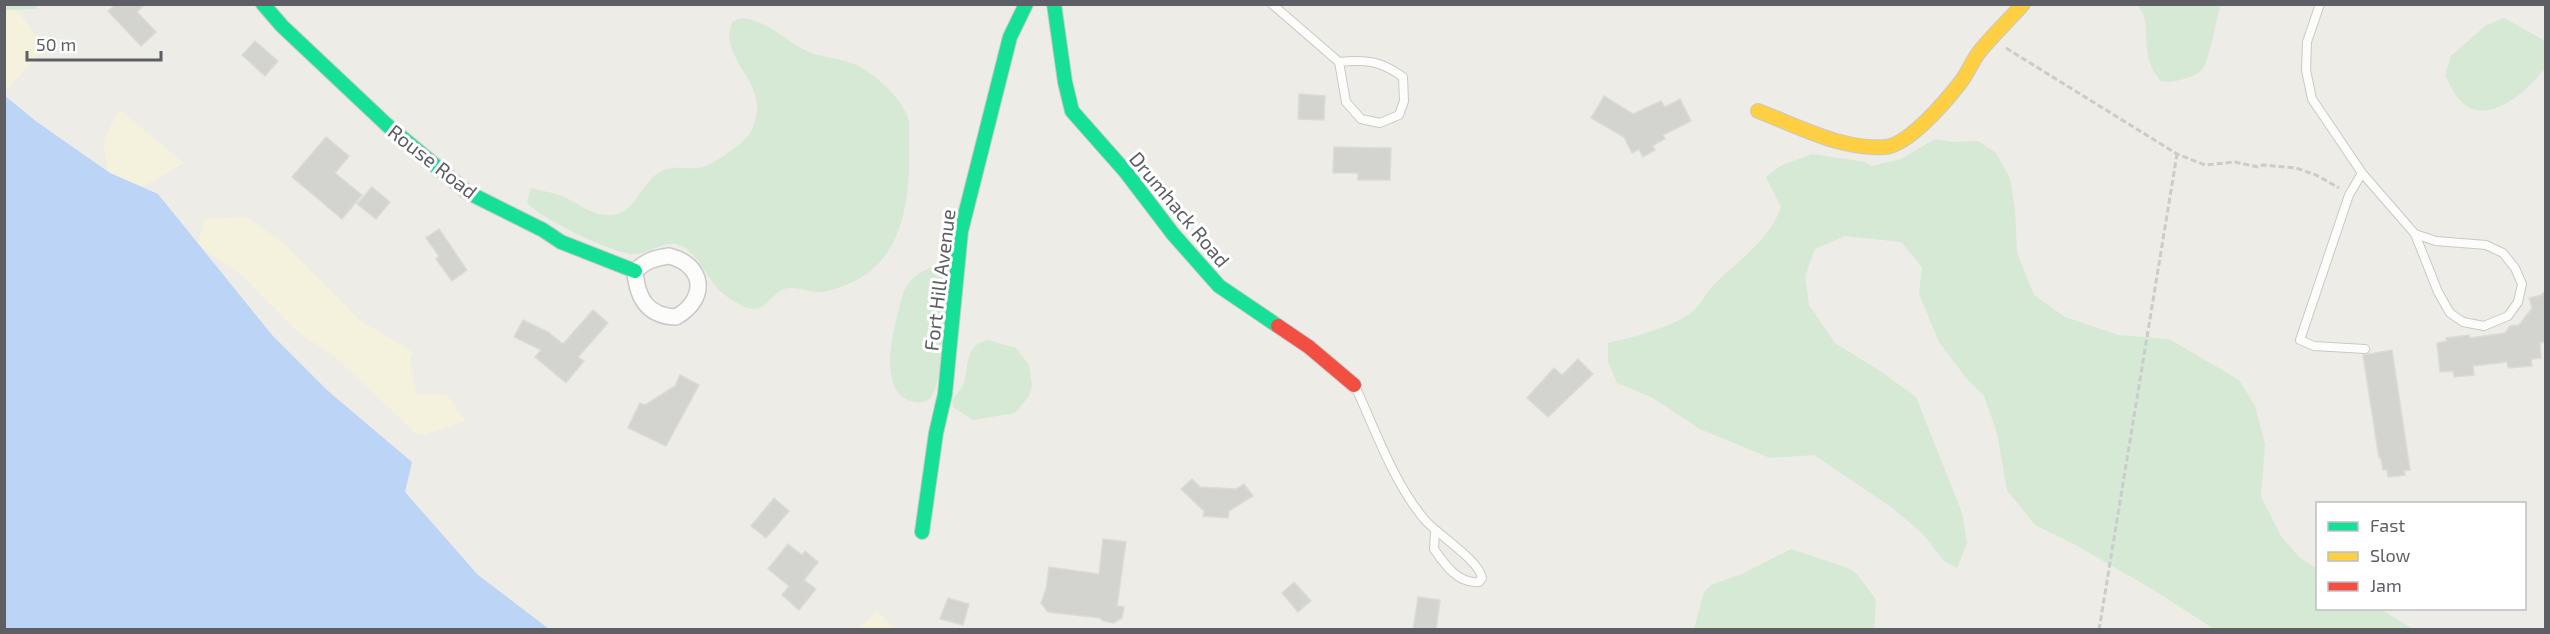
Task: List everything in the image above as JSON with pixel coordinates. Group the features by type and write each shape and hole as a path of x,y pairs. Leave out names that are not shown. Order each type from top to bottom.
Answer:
{"street":[{"name":"Rouse Road","path":"263,4 282,26 387,125 467,192 543,230 561,242 635,271"},
{"name":"Fort Hill Avenue","path":"921,532 936,433 945,394 960,231 1010,37 1026,4"},
{"name":"Drumhack Road","path":"1054,4 1065,82 1072,111 1125,171 1173,234 1219,286 1309,347 1354,385"},
{"path":"1758,111 1842,143 1866,147 1888,147 1904,139 1922,125 1961,82 1978,53 2023,4"},
{"path":"669,256 681,259 691,267 697,279 698,291 694,303 676,317 662,316 650,309 641,298 636,285 635,271 654,258 669,256"}],"lane":[{"path":"1272,4 1339,62 1347,102 1361,119 1380,123 1399,115 1404,101 1403,77 1387,65 1358,60 1339,62"},
{"path":"2320,4 2307,42 2306,70 2312,99 2362,173 2415,234 2438,292 2450,313 2463,322 2484,326 2508,316 2518,302 2522,284 2515,268 2503,253 2486,245 2436,241 2415,234"},
{"path":"2362,173 2349,195 2300,340 2314,346 2365,350"},
{"path":"1354,385 1401,483 1423,519 1476,565 1481,572 1482,578 1479,582 1469,583 1446,566 1434,549 1436,532"}],"path":[{"path":"1991,39 2177,154 2205,165 2235,162 2258,167 2263,165 2295,168 2316,175 2349,195"},
{"path":"2099,630 2177,154"}],"green space":[{"path":"4,5 37,5 37,9 5,10"},
{"path":"2137,5 2221,5 2207,59 2201,71 2184,79 2161,81 2149,61 2145,21"},
{"path":"742,18 766,26 804,50 857,65 893,94 906,112 909,121 908,188 904,210 889,250 875,267 857,280 823,292 784,289 764,305 752,309 721,292 700,263 682,246 664,245 637,254 621,252 559,225 527,202 531,188 562,196 599,214 613,215 628,208 659,173 671,168 704,167 742,142 752,130 757,110 752,87 730,44 733,21"},
{"path":"2504,18 2545,41 2545,67 2530,85 2508,102 2485,111 2473,109 2457,97 2445,75 2451,56 2485,26"},
{"path":"1935,139 1953,142 1978,141 1996,153 2010,178 2015,210 2017,253 2034,295 2065,317 2118,335 2169,339 2239,380 2255,406 2265,444 2261,497 2281,536 2299,557 2316,568 2316,610 2382,610 2413,629 2214,629 2157,592 2074,544 2035,525 2007,490 1997,433 1984,396 1967,379 1939,342 1919,294 1922,267 1901,242 1845,236 1815,249 1805,276 1809,305 1835,343 1916,397 1962,513 1967,543 1957,568 1944,561 1922,533 1891,507 1814,455 1770,458 1700,429 1653,398 1617,383 1608,362 1608,343 1639,335 1683,318 1694,310 1711,288 1768,231 1781,207 1766,177 1780,166 1812,154 1865,162 1872,166 1901,159"},
{"path":"935,265 944,268 952,277 943,358 935,389 930,398 923,402 914,402 903,397 895,388 890,363 893,335 907,286 917,275"},
{"path":"988,340 1016,348 1029,365 1032,386 1029,396 1015,413 973,420 954,408 952,401 962,388 972,350 981,342"},
{"path":"1791,549 1848,568 1857,574 1876,600 1874,629 1694,629 1704,592 1711,585 1742,574"}],"sand":[{"path":"4,10 17,11 41,41 41,53 5,91"},
{"path":"120,110 184,163 143,187 110,173 104,146 107,133"},
{"path":"246,217 284,243 359,320 413,352 410,359 416,394 447,395 465,421 419,436 334,356 299,333 242,275 198,245 204,219"},
{"path":"877,611 896,629 858,629"}],"water":[{"path":"4,95 37,122 110,173 158,194 272,335 328,391 412,462 405,492 478,575 549,629 5,629"}],"building":[{"path":"116,4 145,4 137,12 156,32 141,46 108,11"},
{"path":"255,41 278,61 265,76 242,55"},
{"path":"1299,94 1325,96 1324,120 1298,119"},
{"path":"1604,96 1633,114 1661,101 1665,107 1680,99 1691,121 1663,135 1665,139 1652,146 1655,150 1643,157 1639,149 1632,153 1624,137 1591,118"},
{"path":"326,137 349,156 335,173 362,195 342,219 292,177"},
{"path":"1334,147 1391,148 1390,180 1358,180 1358,173 1333,173"},
{"path":"372,187 390,202 376,219 357,204"},
{"path":"439,229 467,270 452,281 436,259 439,256 426,238"},
{"path":"2546,290 2546,342 2540,343 2541,358 2531,359 2532,366 2508,368 2507,362 2473,366 2474,375 2454,377 2453,371 2440,372 2437,343 2447,341 2446,338 2469,335 2470,338 2505,333 2510,326 2519,325 2532,308 2529,298 2541,295"},
{"path":"593,310 608,323 578,357 584,361 566,383 535,357 541,350 514,337 523,320 548,332 563,344"},
{"path":"2392,350 2410,470 2404,471 2405,475 2388,477 2387,470 2383,470 2381,458 2379,458 2363,355"},
{"path":"1578,359 1593,374 1548,417 1527,398 1554,368 1562,375"},
{"path":"680,375 699,385 666,446 628,428 640,403 645,405 675,386"},
{"path":"1192,479 1200,487 1236,489 1244,484 1253,496 1229,511 1228,518 1203,516 1204,511 1181,489"},
{"path":"774,498 789,511 766,538 751,526"},
{"path":"1103,539 1126,542 1117,606 1124,607 1122,618 1114,623 1103,621 1100,618 1048,612 1041,603 1046,589 1049,567 1099,574"},
{"path":"788,544 802,555 805,551 818,562 804,580 816,589 799,610 782,595 789,586 768,569"},
{"path":"1294,582 1311,601 1298,612 1282,593"},
{"path":"1418,597 1440,600 1436,630 1413,630"},
{"path":"948,598 969,604 963,625 940,619"}],"traffic: fast":[{"path":"263,4 282,26 387,125 467,192 543,230 561,242 635,271"},
{"path":"922,532 936,433 945,394 961,231 1010,37 1026,4"},
{"path":"1054,4 1065,82 1072,111 1125,171 1173,234 1219,286 1278,326"}],"traffic: slow":[{"path":"1758,111 1804,130 1852,145 1885,147 1895,144 1916,131 1936,111 1963,79 1980,51 2023,4"}],"traffic: jam":[{"path":"1278,326 1309,347 1354,385"}]}
